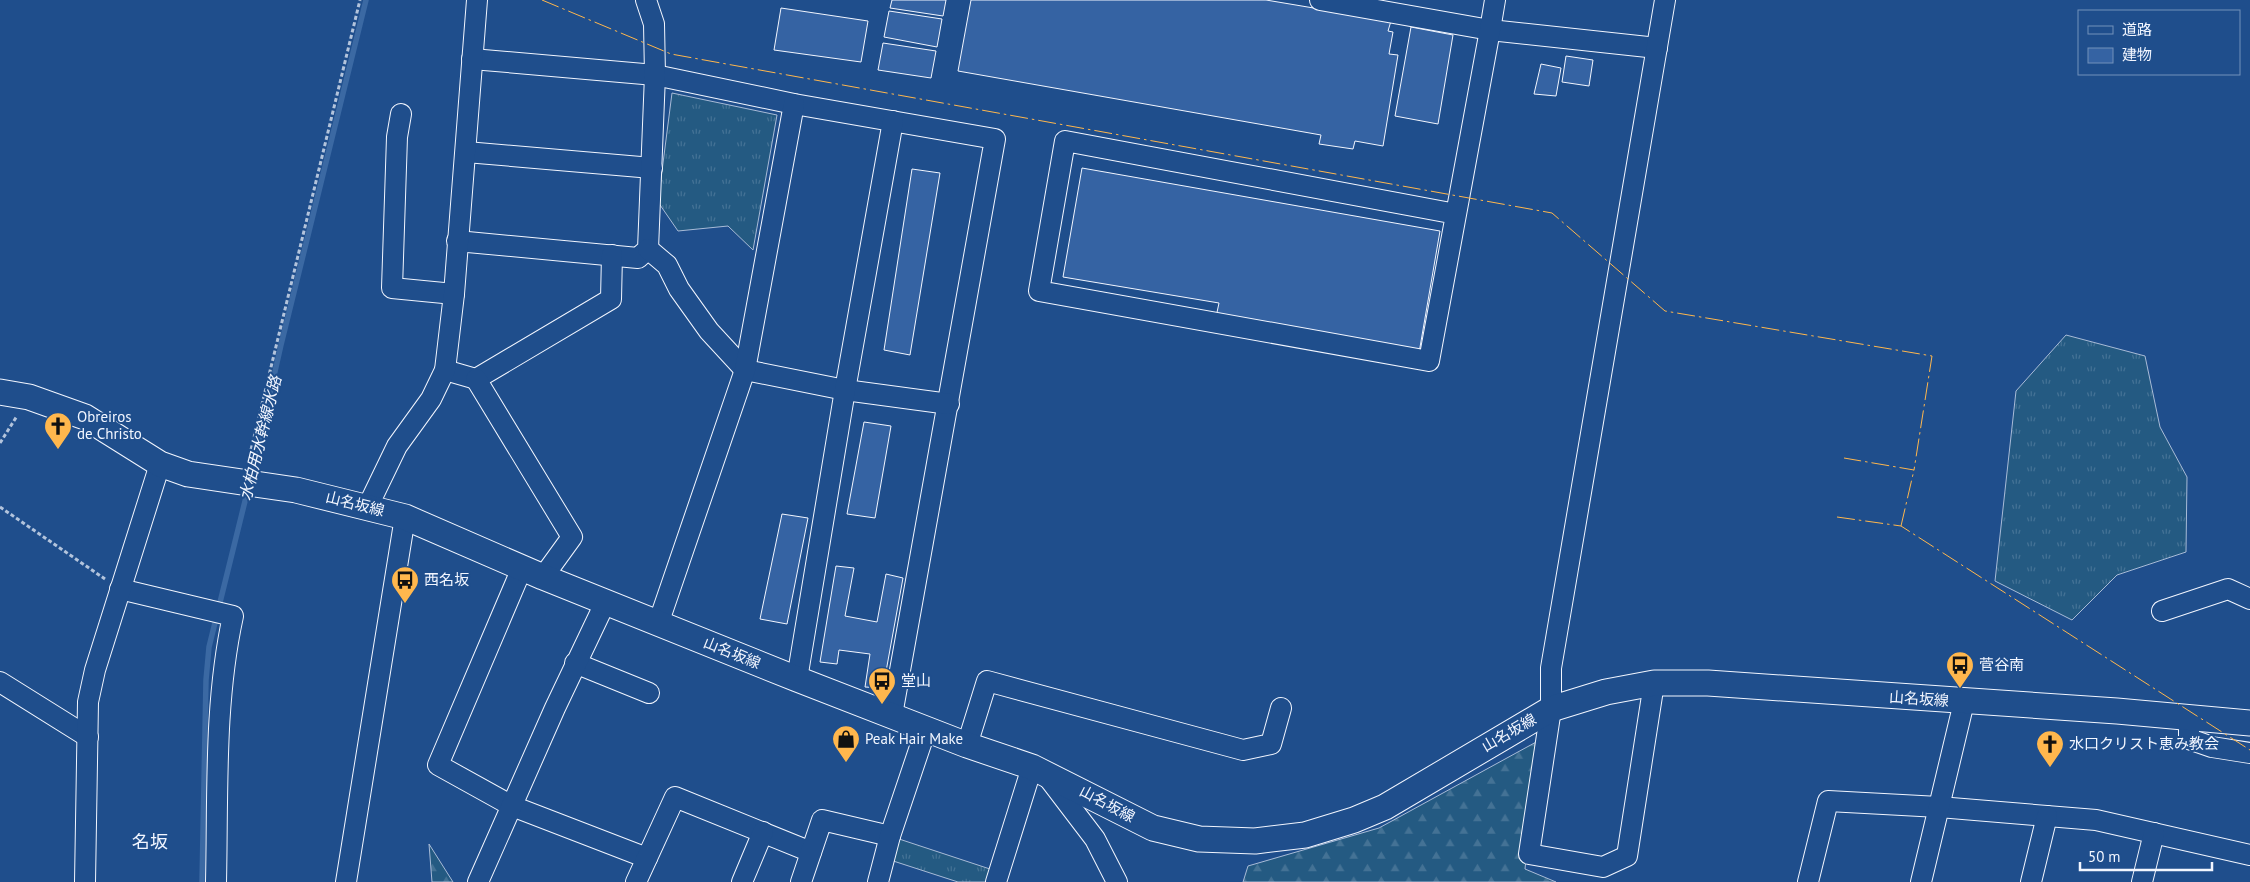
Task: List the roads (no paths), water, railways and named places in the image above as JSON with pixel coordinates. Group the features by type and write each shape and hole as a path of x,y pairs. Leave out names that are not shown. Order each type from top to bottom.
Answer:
{"main road":[{"name":"山名坂線","path":"0,392 29,397 84,417 160,464 188,474 296,490 368,506 405,517 605,603 967,745 1038,769 1153,828 1200,839 1255,841 1305,835 1354,820 1385,807 1551,709 1606,692 1654,683 1708,683 2117,711 2250,723"}],"street":[{"path":"368,506 397,446 431,399 445,370 454,294 477,0"},
{"path":"457,241 638,258 648,249 655,75 654,24 646,0"},
{"path":"1320,0 1490,30 1657,48"},
{"path":"1456,214 1065,141 1039,292 1429,362 1490,30 1495,0"},
{"path":"1654,683 1627,856 1603,867 1529,854 1551,709 1551,668 1554,646 1665,0"},
{"path":"472,59 655,75 794,104 994,139 949,404 892,715"},
{"path":"658,624 745,370 794,104"},
{"path":"402,114 397,137 392,288 454,294"},
{"path":"797,679 845,390 894,121"},
{"path":"466,152 652,168"},
{"path":"648,249 667,264 679,289 709,331 745,370 845,390 949,404"},
{"path":"476,379 612,299 612,255"},
{"path":"445,370 476,379 572,537 533,573 438,765 512,806 647,858"},
{"path":"86,882 88,702 95,670 160,464"},
{"path":"346,882 405,517"},
{"path":"120,589 232,616 224,655 221,688 216,882"},
{"path":"2162,611 2228,589 2250,599"},
{"path":"478,882 575,663 605,603"},
{"path":"575,663 649,693"},
{"path":"967,745 987,681 1244,750 1271,744 1281,708"},
{"path":"0,682 88,737"},
{"path":"1921,882 1964,702"},
{"path":"2189,718 2190,739 2212,747 2250,754"},
{"path":"878,882 890,836 926,729"},
{"path":"996,882 1038,769"},
{"path":"1038,769 1095,839 1117,882"},
{"path":"636,882 675,797 811,852"},
{"path":"1808,882 1828,801 1939,806 2096,820 2250,855"},
{"path":"2032,882 2047,816"},
{"path":"801,882 822,820 890,836"},
{"path":"742,882 763,832"},
{"path":"2142,882 2154,833"}],"waterway":[{"name":"水柏用水幹線水路","path":"251,478 281,345 366,0"},
{"name":"水柏用水幹線水路","path":"202,882 206,680 209,647 248,489"}],"place":[{"name":"Obreiros de Christo","path":"58,450"},
{"name":"西名坂","path":"405,604"},
{"name":"菅谷南","path":"1960,689"},
{"name":"堂山","path":"882,705"},
{"name":"Peak Hair Make","path":"846,763"},
{"name":"水口クリスト恵み教会","path":"2050,768"}],"district":[{"name":"名坂","path":"150,842"}]}
